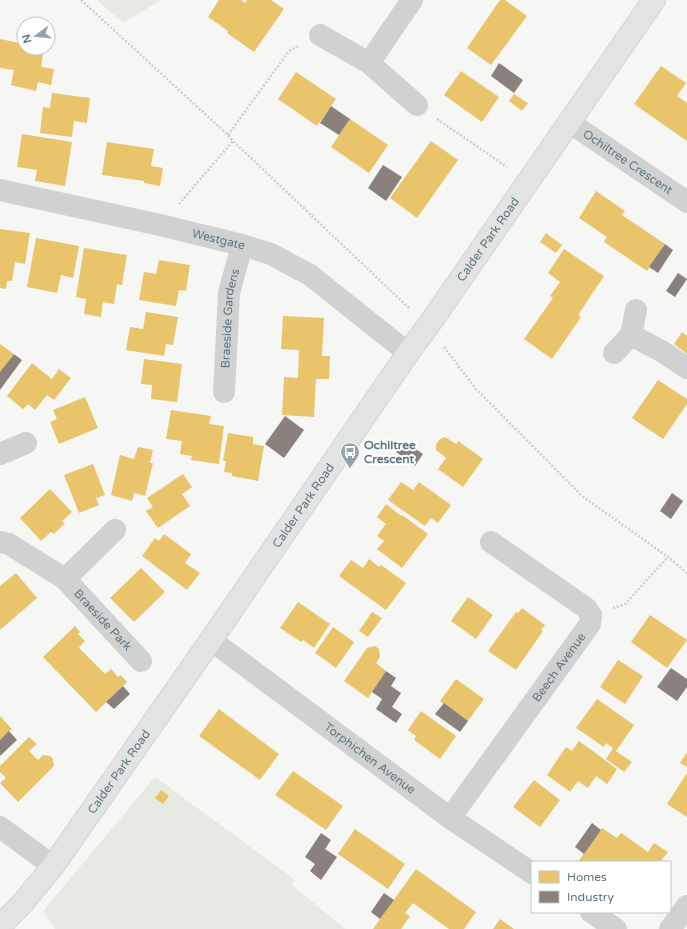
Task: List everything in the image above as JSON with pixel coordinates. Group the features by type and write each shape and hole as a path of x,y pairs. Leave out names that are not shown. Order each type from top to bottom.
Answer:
{"main road":[{"name":"Calder Park Road","path":"0,926 21,905 53,866 654,0"}],"street":[{"path":"369,63 412,0"},
{"path":"320,35 369,63 417,105"},
{"name":"Ochiltree Crescent","path":"569,122 687,202"},
{"name":"Westgate","path":"0,190 160,226 271,254 310,275 408,353"},
{"name":"Braeside Gardens","path":"224,392 229,293 242,246"},
{"path":"614,353 631,334 636,310"},
{"path":"631,334 663,352 687,368"},
{"path":"0,454 26,443"},
{"name":"Braeside Park","path":"65,579 115,530"},
{"name":"Braeside Park","path":"0,542 9,544 65,579 141,661"},
{"path":"492,542 586,608 591,615"},
{"name":"Beech Avenue","path":"450,818 590,624 591,615"},
{"name":"Torphichen Avenue","path":"211,640 450,818 531,872"},
{"path":"0,827 53,866"},
{"path":"670,929 687,906"},
{"path":"592,913 616,929"}],"path":[{"path":"81,0 228,134 428,326 476,389 582,496 687,573"},
{"path":"228,134 289,51 320,35"},
{"path":"417,105 528,182"},
{"path":"160,226 233,140"},
{"path":"591,615 625,604 668,558"}],"shaded area":[{"path":"97,0 161,0 123,23"},
{"path":"155,777 295,880 292,885 345,929 55,929 43,911"}],"building: Homes":[{"path":"219,0 241,0 245,3 247,0 271,0 284,9 254,52 227,33 228,31 208,17"},
{"path":"500,0 505,0 527,16 491,65 467,48"},
{"path":"0,39 16,42 16,56 43,56 41,67 54,69 51,85 38,82 36,91 11,85 14,70 0,68"},
{"path":"661,66 686,83 677,96 687,103 687,141 634,104"},
{"path":"461,71 499,97 482,122 444,95"},
{"path":"296,72 336,99 317,126 278,99"},
{"path":"52,93 90,98 87,123 74,121 72,137 40,133 43,107 50,108"},
{"path":"514,94 528,103 522,111 509,101"},
{"path":"350,119 388,145 369,173 331,147"},
{"path":"22,134 72,142 65,186 35,181 37,170 17,167"},
{"path":"431,141 458,160 417,218 390,198"},
{"path":"107,142 154,149 151,166 163,168 160,186 144,183 144,181 102,175"},
{"path":"596,191 625,211 622,215 665,244 647,271 604,242 607,237 579,218"},
{"path":"0,229 30,233 25,264 15,262 12,281 7,281 6,289 0,288"},
{"path":"546,233 562,245 556,253 540,242"},
{"path":"36,238 79,246 73,278 61,275 57,293 27,287"},
{"path":"84,248 127,255 122,285 117,284 114,304 103,302 101,317 84,314 86,299 76,297"},
{"path":"564,249 604,276 578,315 581,317 552,359 524,339 553,298 550,296 560,282 548,273"},
{"path":"159,260 190,265 186,291 179,290 176,306 139,300 144,272 156,274"},
{"path":"146,312 178,317 173,345 166,344 164,356 126,350 130,327 143,329"},
{"path":"283,316 324,318 322,356 330,356 329,379 316,379 314,417 282,415 284,377 298,378 299,350 281,349"},
{"path":"682,332 687,336 687,354 674,344"},
{"path":"0,344 14,354 0,372"},
{"path":"144,359 182,364 177,402 151,399 152,385 141,384"},
{"path":"32,363 52,379 59,369 71,378 54,400 47,395 35,410 28,404 23,409 7,396"},
{"path":"658,380 687,399 687,404 663,439 632,418"},
{"path":"85,397 98,428 59,444 50,422 57,419 53,410"},
{"path":"171,410 211,416 209,424 224,426 219,464 191,460 192,456 180,454 182,441 166,439"},
{"path":"228,433 253,437 253,444 264,446 258,481 232,476 232,473 224,472 226,461 223,461"},
{"path":"445,437 456,444 458,441 483,459 463,487 438,469 446,458 436,450 436,444 440,439"},
{"path":"138,447 153,450 150,463 153,463 145,496 134,493 132,501 111,495 120,455 134,459"},
{"path":"93,464 105,495 96,498 99,505 79,513 64,475"},
{"path":"183,474 192,487 182,494 190,506 158,528 146,511 153,507 147,498"},
{"path":"401,482 413,490 419,482 451,505 438,523 431,518 425,526 388,500"},
{"path":"50,489 72,512 62,521 65,524 54,534 51,532 41,541 20,518"},
{"path":"386,504 428,534 402,568 377,549 384,541 377,536 386,524 377,517"},
{"path":"164,534 191,554 185,563 200,573 187,590 142,556 155,538 159,541"},
{"path":"369,559 379,567 381,565 406,583 386,610 339,576 351,560 363,568"},
{"path":"141,568 165,592 134,622 110,598"},
{"path":"16,573 37,598 0,630 0,586"},
{"path":"468,597 493,615 476,639 451,621"},
{"path":"298,602 330,624 314,648 303,640 301,642 280,628"},
{"path":"522,608 545,625 541,630 543,631 516,670 488,651 516,612 518,613"},
{"path":"372,612 382,618 368,637 359,631"},
{"path":"650,615 687,640 667,668 631,642"},
{"path":"75,626 80,632 78,634 85,641 79,647 81,650 105,674 111,669 118,677 121,675 127,682 96,712 43,657"},
{"path":"333,627 354,642 336,668 315,653"},
{"path":"375,646 379,649 380,657 376,663 386,671 368,698 344,681 367,648"},
{"path":"618,660 643,676 625,704 600,687"},
{"path":"456,679 484,699 468,721 440,701"},
{"path":"597,699 634,725 616,751 632,762 624,772 606,759 613,748 606,743 604,747 576,728"},
{"path":"219,709 279,754 260,780 199,736"},
{"path":"421,711 456,736 440,759 414,740 416,736 408,730"},
{"path":"0,716 12,729 0,740"},
{"path":"29,737 37,744 29,751 38,760 43,755 50,756 53,759 54,766 18,802 0,783 6,778 0,772 0,766"},
{"path":"579,741 617,769 607,784 596,776 588,788 578,781 570,792 547,775 566,747 572,751"},
{"path":"687,752 687,767 680,763"},
{"path":"293,771 343,806 326,830 275,795"},
{"path":"687,773 687,817 667,804"},
{"path":"534,780 560,800 540,827 513,807"},
{"path":"161,790 169,796 163,804 155,798"},
{"path":"602,828 617,838 621,833 648,852 654,843 668,852 661,861 579,861"},
{"path":"355,829 405,864 388,889 338,854"},
{"path":"416,869 476,912 464,929 449,929 413,903 405,913 410,916 401,929 373,929"},
{"path":"500,919 514,929 493,929"}],"building: Industry":[{"path":"499,63 523,80 514,93 491,76"},
{"path":"331,106 350,119 339,135 320,123"},
{"path":"383,165 402,177 386,201 368,188"},
{"path":"665,244 673,250 658,273 649,267"},
{"path":"678,273 687,279 675,297 666,291"},
{"path":"14,354 22,360 0,390 0,372"},
{"path":"285,416 304,430 284,458 265,444"},
{"path":"404,441 423,454 415,466 396,452"},
{"path":"672,493 683,501 671,519 660,511"},
{"path":"671,668 687,679 687,687 677,701 657,687"},
{"path":"386,671 396,678 391,686 401,693 392,707 402,714 396,723 376,709 382,699 372,692"},
{"path":"123,686 130,694 114,709 106,702"},
{"path":"444,703 468,721 460,732 435,714"},
{"path":"9,731 17,740 0,756 0,740"},
{"path":"592,823 601,830 584,854 575,847"},
{"path":"321,833 331,840 325,849 337,857 321,880 310,871 315,864 305,857"},
{"path":"384,893 394,900 380,919 371,912"}],"place":[{"name":"Ochiltree Crescent","path":"350,469"}]}
